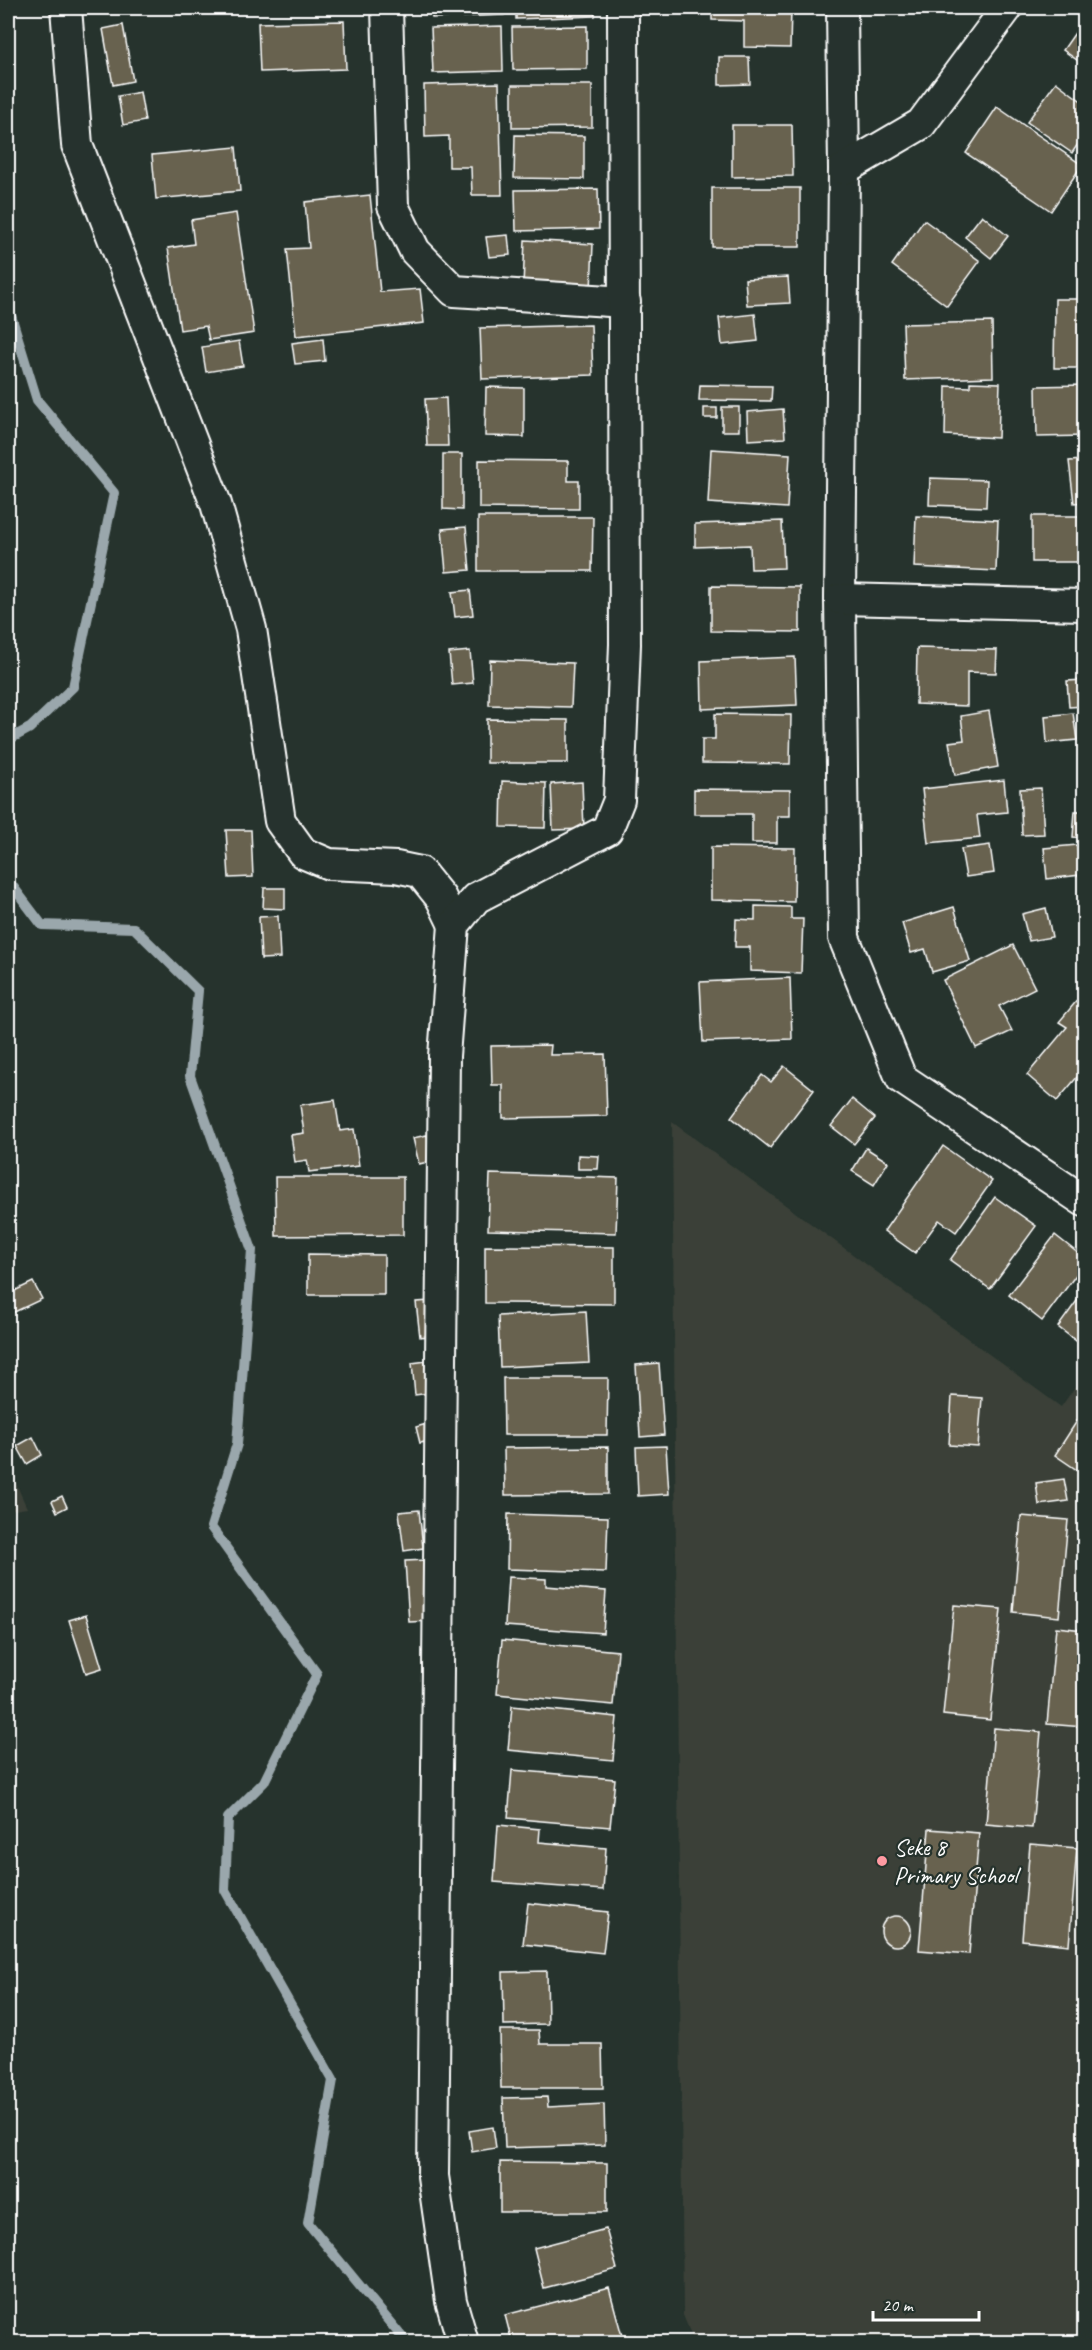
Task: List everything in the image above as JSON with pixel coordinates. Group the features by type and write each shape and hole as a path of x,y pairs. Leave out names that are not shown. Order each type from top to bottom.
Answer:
{"street":[{"path":"66,8 77,145 216,504 251,629 280,820 303,853 329,864 396,867 420,872 441,898 454,925 444,1056 433,2176 451,2301 463,2343"},
{"path":"387,8 393,206 415,251 454,291 625,302"},
{"path":"454,925 476,898 607,830 619,800 625,644 623,8"},
{"path":"842,8 844,169 840,599 844,938 901,1078 1084,1201"},
{"path":"844,169 921,124 1007,8"},
{"path":"840,599 1084,604"}],"shaded area":[{"name":"Seke 8 Primary School","path":"672,1122 1061,1407 1075,1387 1084,1393 1084,2342 694,2342 683,2315"},
{"path":"8,1466 27,1508 8,1511"}],"building":[{"path":"431,8 503,8 504,15 432,18"},
{"path":"516,8 595,8 595,16 516,19"},
{"path":"712,8 791,8 790,48 744,47 744,21 712,20"},
{"path":"1084,20 1084,65 1063,50"},
{"path":"344,21 346,69 260,72 258,23"},
{"path":"123,25 133,81 113,85 103,29"},
{"path":"502,26 503,71 433,73 431,28"},
{"path":"587,26 587,69 513,70 512,27"},
{"path":"719,57 749,57 750,84 719,85"},
{"path":"1056,82 1084,103 1084,135 1072,153 1027,122"},
{"path":"499,83 502,195 472,195 471,167 449,167 449,136 425,137 424,85"},
{"path":"512,85 592,85 592,127 512,128"},
{"path":"140,92 145,121 123,125 118,96"},
{"path":"997,107 1082,165 1051,211 966,153"},
{"path":"732,125 792,125 793,176 732,177"},
{"path":"515,135 584,136 584,179 514,178"},
{"path":"236,147 240,191 156,199 152,155"},
{"path":"712,188 800,188 800,247 712,247"},
{"path":"598,189 599,229 516,231 515,190"},
{"path":"370,195 380,292 420,289 424,323 296,336 287,249 309,248 305,202"},
{"path":"236,213 254,333 209,340 206,326 180,330 168,248 194,244 191,220"},
{"path":"982,215 1008,236 991,258 965,237"},
{"path":"924,220 980,261 947,306 892,265"},
{"path":"508,235 510,255 489,257 486,237"},
{"path":"525,240 593,244 591,290 523,286"},
{"path":"788,277 790,303 747,305 745,279"},
{"path":"1055,299 1084,299 1084,368 1054,368"},
{"path":"755,314 758,341 722,345 719,318"},
{"path":"992,322 993,377 905,380 903,324"},
{"path":"591,325 593,375 482,379 480,328"},
{"path":"323,339 325,361 295,364 292,343"},
{"path":"239,341 243,366 206,372 202,347"},
{"path":"970,382 1000,383 998,438 945,435 946,386 970,387"},
{"path":"700,385 772,386 771,401 699,400"},
{"path":"1084,385 1084,436 1037,437 1036,386"},
{"path":"486,387 524,388 524,437 485,436"},
{"path":"446,398 448,446 427,446 425,399"},
{"path":"722,407 739,407 739,431 722,431"},
{"path":"704,408 717,408 717,418 704,418"},
{"path":"783,409 785,438 748,440 747,412"},
{"path":"711,449 790,454 787,508 708,503"},
{"path":"443,454 462,454 462,510 443,509"},
{"path":"479,460 568,461 568,481 579,481 579,509 479,508"},
{"path":"1084,460 1084,502 1074,503 1069,461"},
{"path":"930,478 987,480 986,507 929,505"},
{"path":"916,516 998,520 996,571 914,567"},
{"path":"1032,516 1084,516 1084,562 1032,562"},
{"path":"478,517 593,517 592,571 478,571"},
{"path":"782,521 784,568 751,569 750,545 695,547 695,524"},
{"path":"466,527 470,570 446,572 442,529"},
{"path":"711,586 800,587 800,632 711,631"},
{"path":"470,590 473,615 455,617 452,592"},
{"path":"917,648 997,650 996,673 967,672 967,706 916,704"},
{"path":"470,651 473,683 452,685 449,653"},
{"path":"795,657 797,705 702,709 701,661"},
{"path":"490,660 573,663 571,707 489,705"},
{"path":"1084,680 1084,706 1069,707 1067,681"},
{"path":"989,711 998,767 955,775 949,742 964,740 961,716"},
{"path":"1073,713 1077,740 1047,743 1045,716"},
{"path":"715,714 791,715 790,764 702,763 702,739 715,739"},
{"path":"487,719 568,720 568,763 487,763"},
{"path":"1004,780 1007,812 977,815 980,838 928,843 922,789"},
{"path":"502,781 546,783 545,828 501,827"},
{"path":"582,782 584,829 553,830 551,784"},
{"path":"1041,788 1044,834 1022,835 1020,789"},
{"path":"694,789 790,790 790,816 777,816 777,843 752,843 752,814 694,814"},
{"path":"1075,811 1084,811 1084,838 1073,837"},
{"path":"226,830 251,830 253,877 229,878"},
{"path":"990,845 994,873 966,877 961,849"},
{"path":"1077,845 1080,875 1047,879 1044,848"},
{"path":"711,847 795,848 794,902 711,900"},
{"path":"264,888 285,888 285,909 263,908"},
{"path":"755,906 791,907 791,919 803,919 801,973 750,971 750,947 735,947 736,919 755,920"},
{"path":"954,907 970,961 932,972 925,949 911,953 902,923"},
{"path":"1046,908 1052,937 1029,941 1022,914"},
{"path":"278,916 280,958 261,959 259,917"},
{"path":"1013,945 1035,988 999,1006 1012,1031 976,1048 943,980"},
{"path":"790,978 792,1039 703,1042 700,982"},
{"path":"1084,992 1084,1069 1057,1101 1027,1075 1067,1027 1059,1022"},
{"path":"551,1045 550,1055 605,1054 607,1116 503,1118 503,1085 492,1085 491,1046"},
{"path":"784,1066 814,1090 770,1148 731,1117 762,1075 771,1082"},
{"path":"852,1099 875,1118 854,1144 831,1126"},
{"path":"335,1100 340,1131 354,1129 359,1166 309,1172 307,1160 295,1162 291,1135 304,1133 300,1105"},
{"path":"427,1135 432,1161 419,1164 413,1138"},
{"path":"943,1146 992,1181 956,1232 939,1220 915,1253 884,1231"},
{"path":"866,1148 888,1162 874,1185 852,1171"},
{"path":"578,1155 599,1156 598,1169 578,1169"},
{"path":"490,1174 618,1178 616,1233 488,1230"},
{"path":"275,1177 403,1177 403,1235 276,1236"},
{"path":"995,1197 1036,1226 990,1289 950,1260"},
{"path":"1055,1235 1084,1258 1084,1264 1042,1321 1009,1295"},
{"path":"485,1246 614,1247 614,1304 485,1303"},
{"path":"308,1254 384,1255 384,1295 308,1295"},
{"path":"33,1282 42,1299 8,1315 8,1294"},
{"path":"1084,1291 1084,1347 1058,1327"},
{"path":"431,1301 434,1335 420,1337 416,1302"},
{"path":"586,1311 589,1363 500,1367 498,1316"},
{"path":"434,1360 437,1392 415,1395 412,1363"},
{"path":"659,1363 664,1435 640,1437 636,1365"},
{"path":"503,1378 608,1378 607,1435 504,1435"},
{"path":"952,1396 982,1398 978,1447 949,1445"},
{"path":"1084,1410 1084,1459 1077,1470 1055,1455"},
{"path":"430,1423 434,1440 420,1443 416,1427"},
{"path":"33,1437 42,1455 27,1464 17,1446"},
{"path":"666,1446 669,1494 638,1496 636,1447"},
{"path":"608,1447 608,1494 505,1495 504,1448"},
{"path":"1064,1479 1068,1501 1039,1505 1036,1483"},
{"path":"62,1496 67,1507 57,1512 52,1501"},
{"path":"419,1510 423,1548 404,1551 399,1512"},
{"path":"508,1514 608,1517 606,1572 507,1569"},
{"path":"1021,1516 1068,1520 1059,1617 1013,1612"},
{"path":"427,1560 432,1621 409,1622 405,1561"},
{"path":"508,1577 546,1579 546,1586 606,1591 603,1633 505,1626"},
{"path":"954,1605 1001,1609 990,1720 943,1715"},
{"path":"86,1615 102,1668 86,1673 69,1620"},
{"path":"1056,1627 1084,1630 1084,1727 1047,1724"},
{"path":"502,1640 618,1651 613,1705 497,1694"},
{"path":"512,1706 617,1717 613,1760 508,1750"},
{"path":"994,1728 1041,1732 1032,1828 986,1824"},
{"path":"512,1770 615,1779 610,1827 508,1818"},
{"path":"498,1825 540,1829 539,1842 606,1848 603,1890 494,1882"},
{"path":"929,1829 979,1833 969,1954 919,1950"},
{"path":"1030,1844 1077,1848 1069,1945 1022,1940"},
{"path":"528,1903 608,1912 603,1953 523,1944"},
{"path":"896,1916 907,1920 911,1931 907,1942 896,1946 885,1942 881,1931 885,1920"},
{"path":"547,1971 548,2024 504,2025 503,1972"},
{"path":"500,2030 539,2030 540,2044 602,2044 603,2088 501,2088"},
{"path":"547,2097 548,2107 604,2104 605,2145 505,2148 503,2098"},
{"path":"493,2127 496,2148 472,2152 469,2131"},
{"path":"500,2162 607,2163 607,2212 500,2212"},
{"path":"606,2229 617,2269 544,2288 534,2248"},
{"path":"609,2288 622,2336 599,2342 512,2342 505,2315"}],"waterway":[{"path":"8,306 37,400 114,493 73,687 30,728 8,740"},
{"path":"8,880 42,925 134,928 198,991 190,1076 252,1250 237,1444 211,1527 317,1674 264,1782 228,1818 225,1890 333,2080 308,2223 406,2342"}],"place":[{"name":"Seke 8 Primary School","path":"882,1861"}]}
